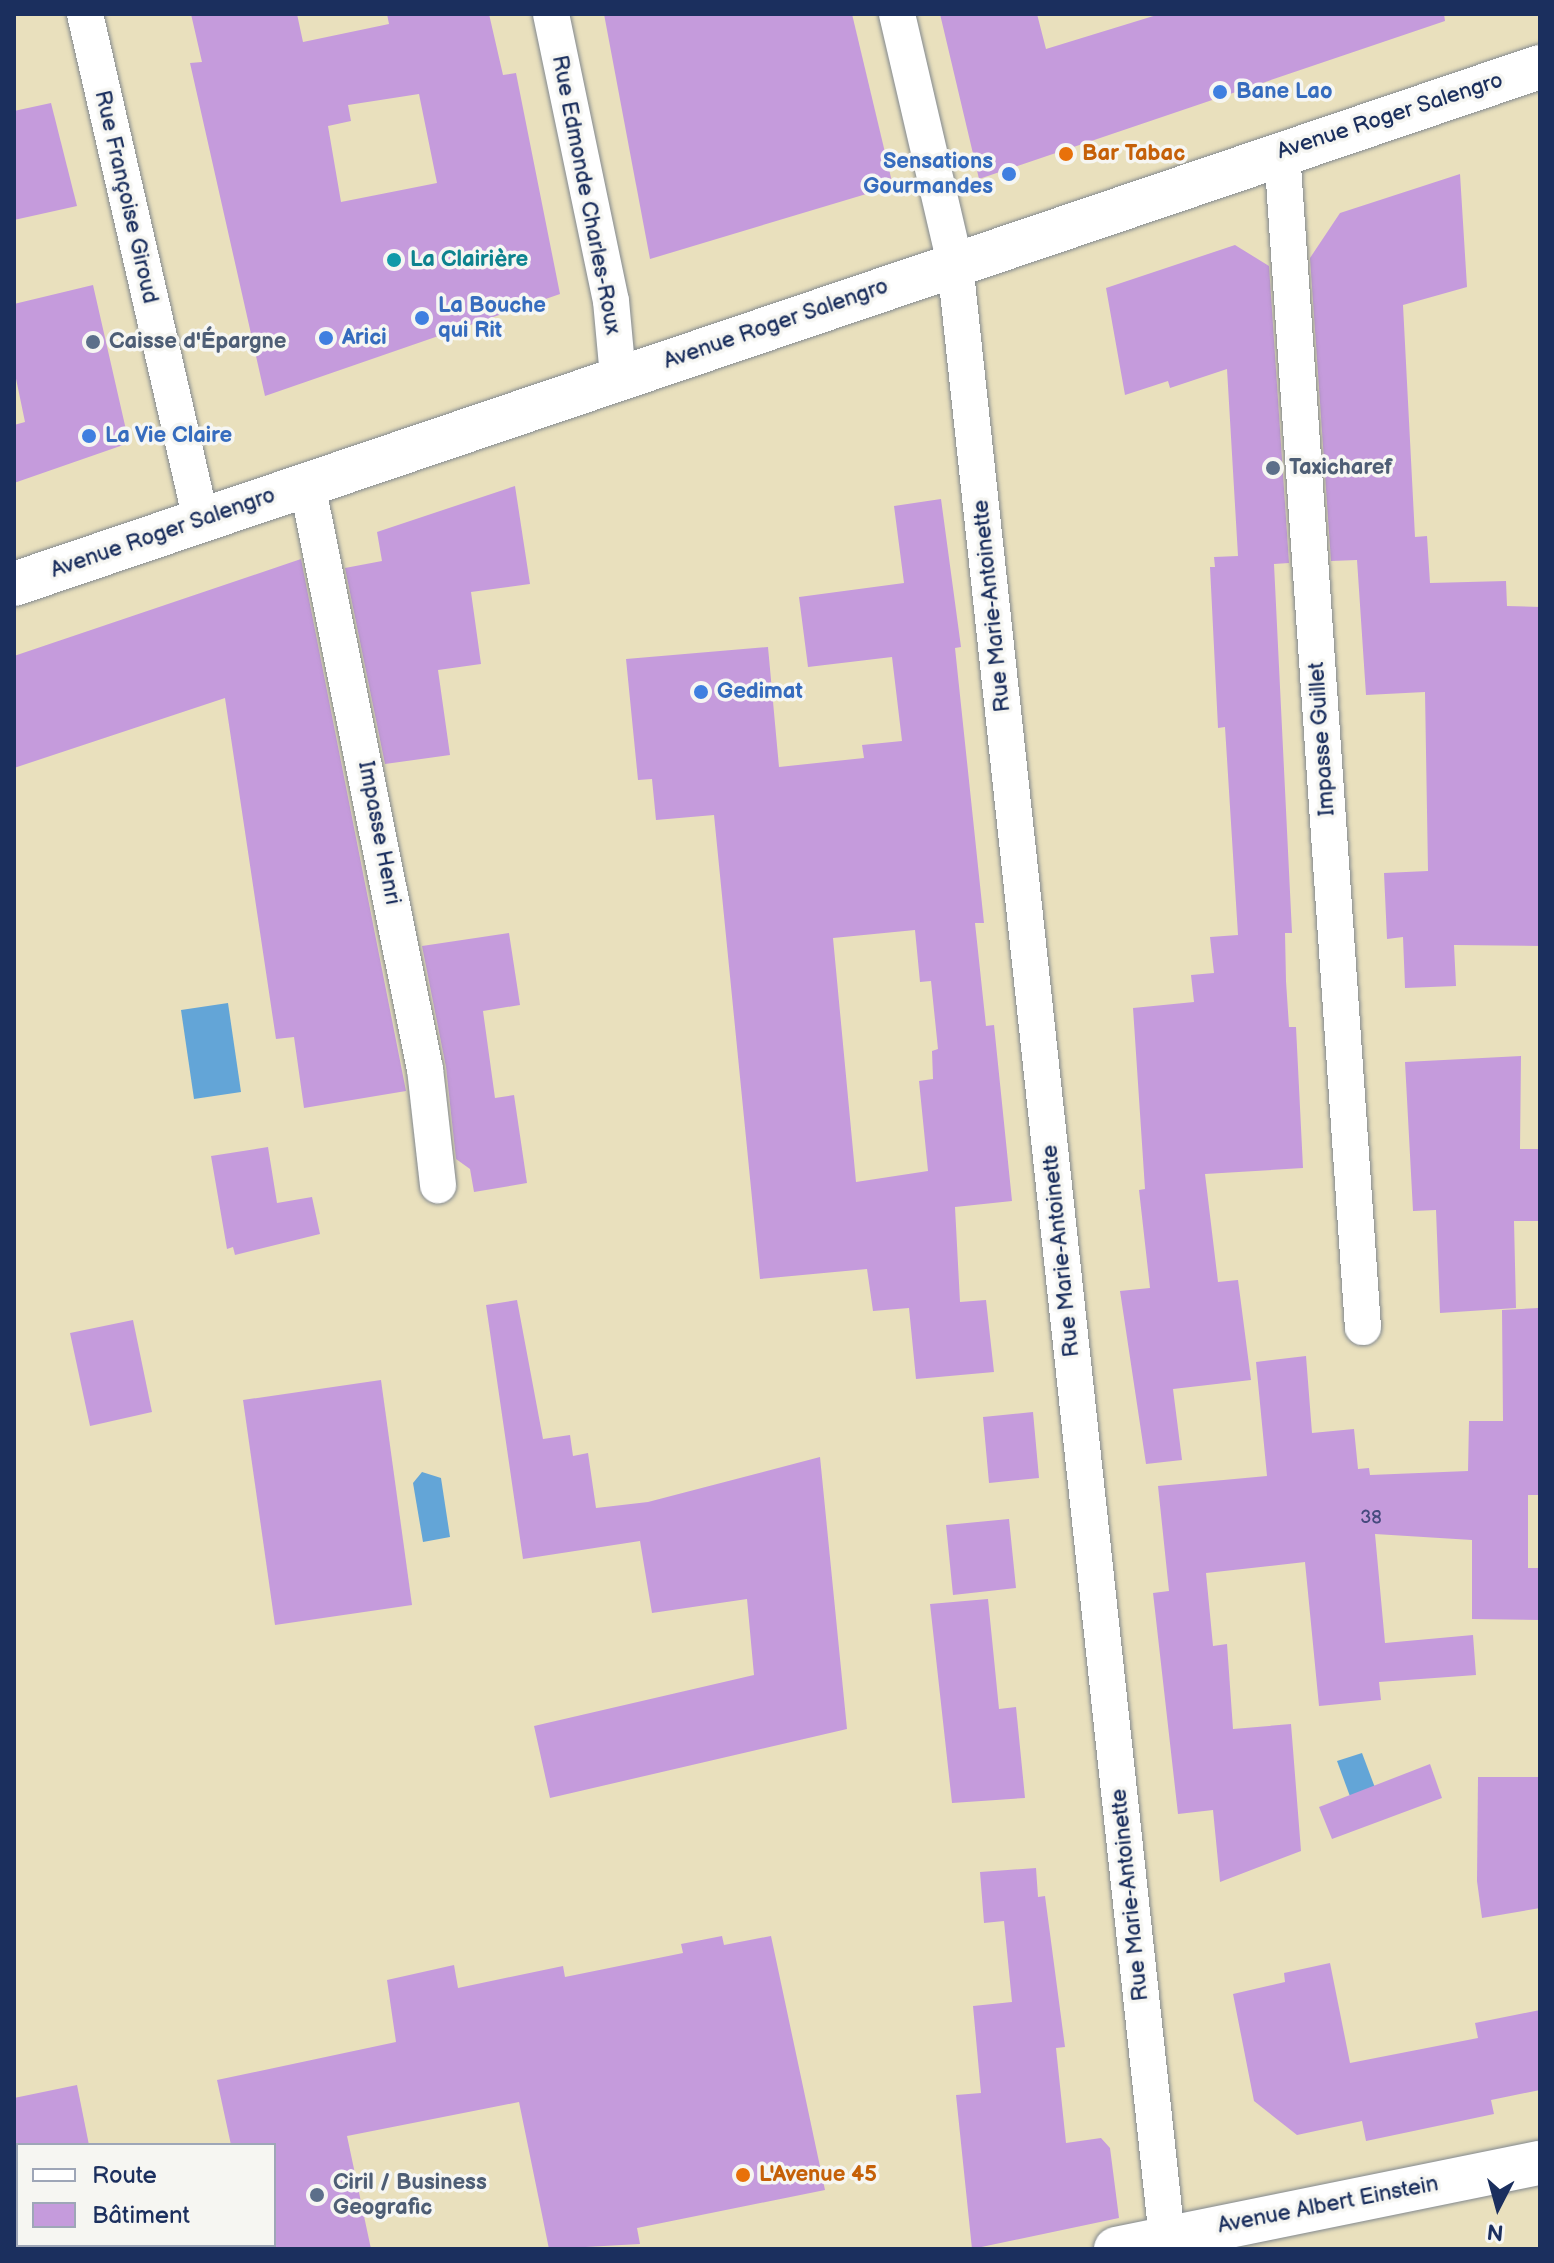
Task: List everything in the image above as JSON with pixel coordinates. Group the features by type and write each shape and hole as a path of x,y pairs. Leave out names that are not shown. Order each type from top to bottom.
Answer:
{"main road":[{"name":"Avenue Roger Salengro","path":"14,584 1540,67"},
{"name":"Avenue Albert Einstein","path":"1116,2249 1540,2163"}],"street":[{"name":"Rue Françoise Giroud","path":"85,14 201,520"},
{"name":"Rue Edmonde Charles-Roux","path":"551,14 611,301 618,377"},
{"name":"Rue Marie-Antoinette","path":"897,14 955,264 1167,2237"},
{"name":"Impasse Guillet","path":"1282,152 1363,1327"},
{"name":"Impasse Henri","path":"307,484 425,1069 438,1185"}],"water":[{"path":"228,1003 241,1092 194,1099 181,1010"},
{"path":"422,1472 441,1478 450,1537 423,1542 413,1483"},
{"path":"1362,1753 1380,1801 1355,1810 1337,1761"}],"building":[{"path":"191,14 297,14 303,42 389,24 387,14 489,14 503,75 516,73 560,294 265,396 190,63 202,62","holes":["419,94 437,183 341,202 328,126 351,121 348,105"]},
{"path":"604,14 852,14 893,186 650,259"},
{"path":"940,14 1037,14 1046,49 1160,14 1444,14 1445,21 979,179"},
{"path":"51,103 77,206 14,220 14,111"},
{"path":"1460,174 1467,287 1403,305 1415,537 1427,536 1430,583 1506,581 1507,606 1540,607 1540,946 1454,945 1456,986 1405,988 1403,937 1387,939 1384,873 1428,871 1425,692 1366,695 1357,560 1331,561 1310,258 1340,213"},
{"path":"1235,245 1269,266 1289,563 1274,564 1292,933 1285,933 1286,981 1289,1027 1296,1027 1303,1168 1205,1174 1218,1282 1238,1280 1251,1380 1173,1389 1182,1460 1146,1464 1120,1291 1150,1288 1139,1190 1145,1189 1133,1008 1194,1002 1191,975 1214,973 1210,937 1238,935 1225,727 1218,728 1210,567 1215,567 1214,557 1238,556 1227,369 1170,388 1168,381 1125,395 1106,288"},
{"path":"93,285 129,443 14,483 14,425 25,422 14,369 14,304"},
{"path":"515,486 530,584 471,592 481,664 438,670 450,755 385,764 345,568 382,561 377,532"},
{"path":"941,499 961,647 955,648 984,923 975,923 986,1026 994,1025 1012,1201 955,1207 960,1302 986,1300 994,1372 916,1379 909,1308 873,1311 867,1269 760,1279 714,815 656,820 652,779 638,780 626,659 768,647 779,767 864,758 862,745 902,741 892,657 808,667 799,597 904,583 894,506","holes":["915,930 920,982 931,981 938,1049 932,1051 933,1079 919,1081 928,1171 856,1182 833,938"]},
{"path":"301,559 406,1091 304,1108 294,1037 276,1039 225,698 14,768 14,656"},
{"path":"509,933 520,1005 483,1011 495,1098 514,1095 527,1183 474,1192 470,1169 456,1159 446,1067 422,946"},
{"path":"1521,1056 1520,1149 1540,1149 1540,1221 1514,1221 1516,1308 1440,1313 1436,1210 1413,1211 1405,1062"},
{"path":"268,1147 277,1203 312,1197 320,1234 235,1255 233,1247 227,1249 211,1156"},
{"path":"517,1300 543,1439 570,1435 573,1456 588,1453 596,1508 648,1502 820,1457 847,1729 550,1798 534,1726 754,1675 747,1599 652,1613 640,1541 523,1559 486,1305"},
{"path":"1538,1308 1540,1495 1528,1495 1528,1568 1540,1568 1540,1620 1472,1619 1472,1540 1375,1534 1385,1643 1473,1635 1476,1675 1379,1682 1381,1700 1319,1706 1305,1562 1206,1573 1213,1646 1227,1644 1233,1729 1291,1724 1301,1851 1220,1882 1213,1810 1178,1814 1153,1593 1169,1591 1158,1486 1267,1476 1256,1362 1306,1356 1312,1433 1354,1429 1358,1469 1369,1468 1370,1475 1468,1471 1469,1421 1503,1421 1502,1310"},
{"path":"133,1320 152,1412 90,1426 70,1333"},
{"path":"381,1380 412,1605 275,1625 243,1400"},
{"path":"1033,1412 1039,1478 989,1483 983,1417"},
{"path":"1009,1519 1016,1588 953,1595 946,1525"},
{"path":"988,1599 999,1709 1016,1707 1025,1798 952,1803 930,1604"},
{"path":"1430,1764 1442,1798 1332,1839 1319,1807"},
{"path":"1478,1777 1540,1777 1540,1908 1482,1918 1477,1881"},
{"path":"1036,1868 1038,1897 1045,1896 1065,2047 1056,2048 1066,2143 1101,2138 1110,2148 1119,2218 972,2249 956,2095 981,2093 973,2006 1012,2002 1004,1921 984,1923 980,1872"},
{"path":"722,1936 724,1945 771,1936 825,2190 637,2228 640,2244 549,2249 519,2102 347,2136 371,2249 274,2249 276,2143 231,2143 217,2080 396,2042 387,1980 454,1965 458,1988 563,1966 565,1977 683,1953 681,1944"},
{"path":"1330,1963 1350,2063 1478,2038 1475,2023 1540,2010 1540,2090 1491,2100 1494,2114 1366,2141 1362,2121 1297,2135 1254,2101 1233,1994 1285,1982 1284,1973"},
{"path":"77,2085 89,2143 14,2145 14,2098"}],"place":[{"name":"Bane Lao","path":"1220,92"},
{"name":"Bar Tabac","path":"1066,154"},
{"name":"Sensations Gourmandes","path":"1009,174"},
{"name":"La Clairière","path":"394,260"},
{"name":"La Bouche qui Rit","path":"422,318"},
{"name":"Arici","path":"326,338"},
{"name":"Caisse d'Épargne","path":"93,342"},
{"name":"La Vie Claire","path":"89,436"},
{"name":"Taxicharef","path":"1273,468"},
{"name":"Gedimat","path":"701,692"},
{"name":"L'Avenue 45","path":"743,2175"},
{"name":"Ciril / Business Geografic","path":"317,2195"}]}
